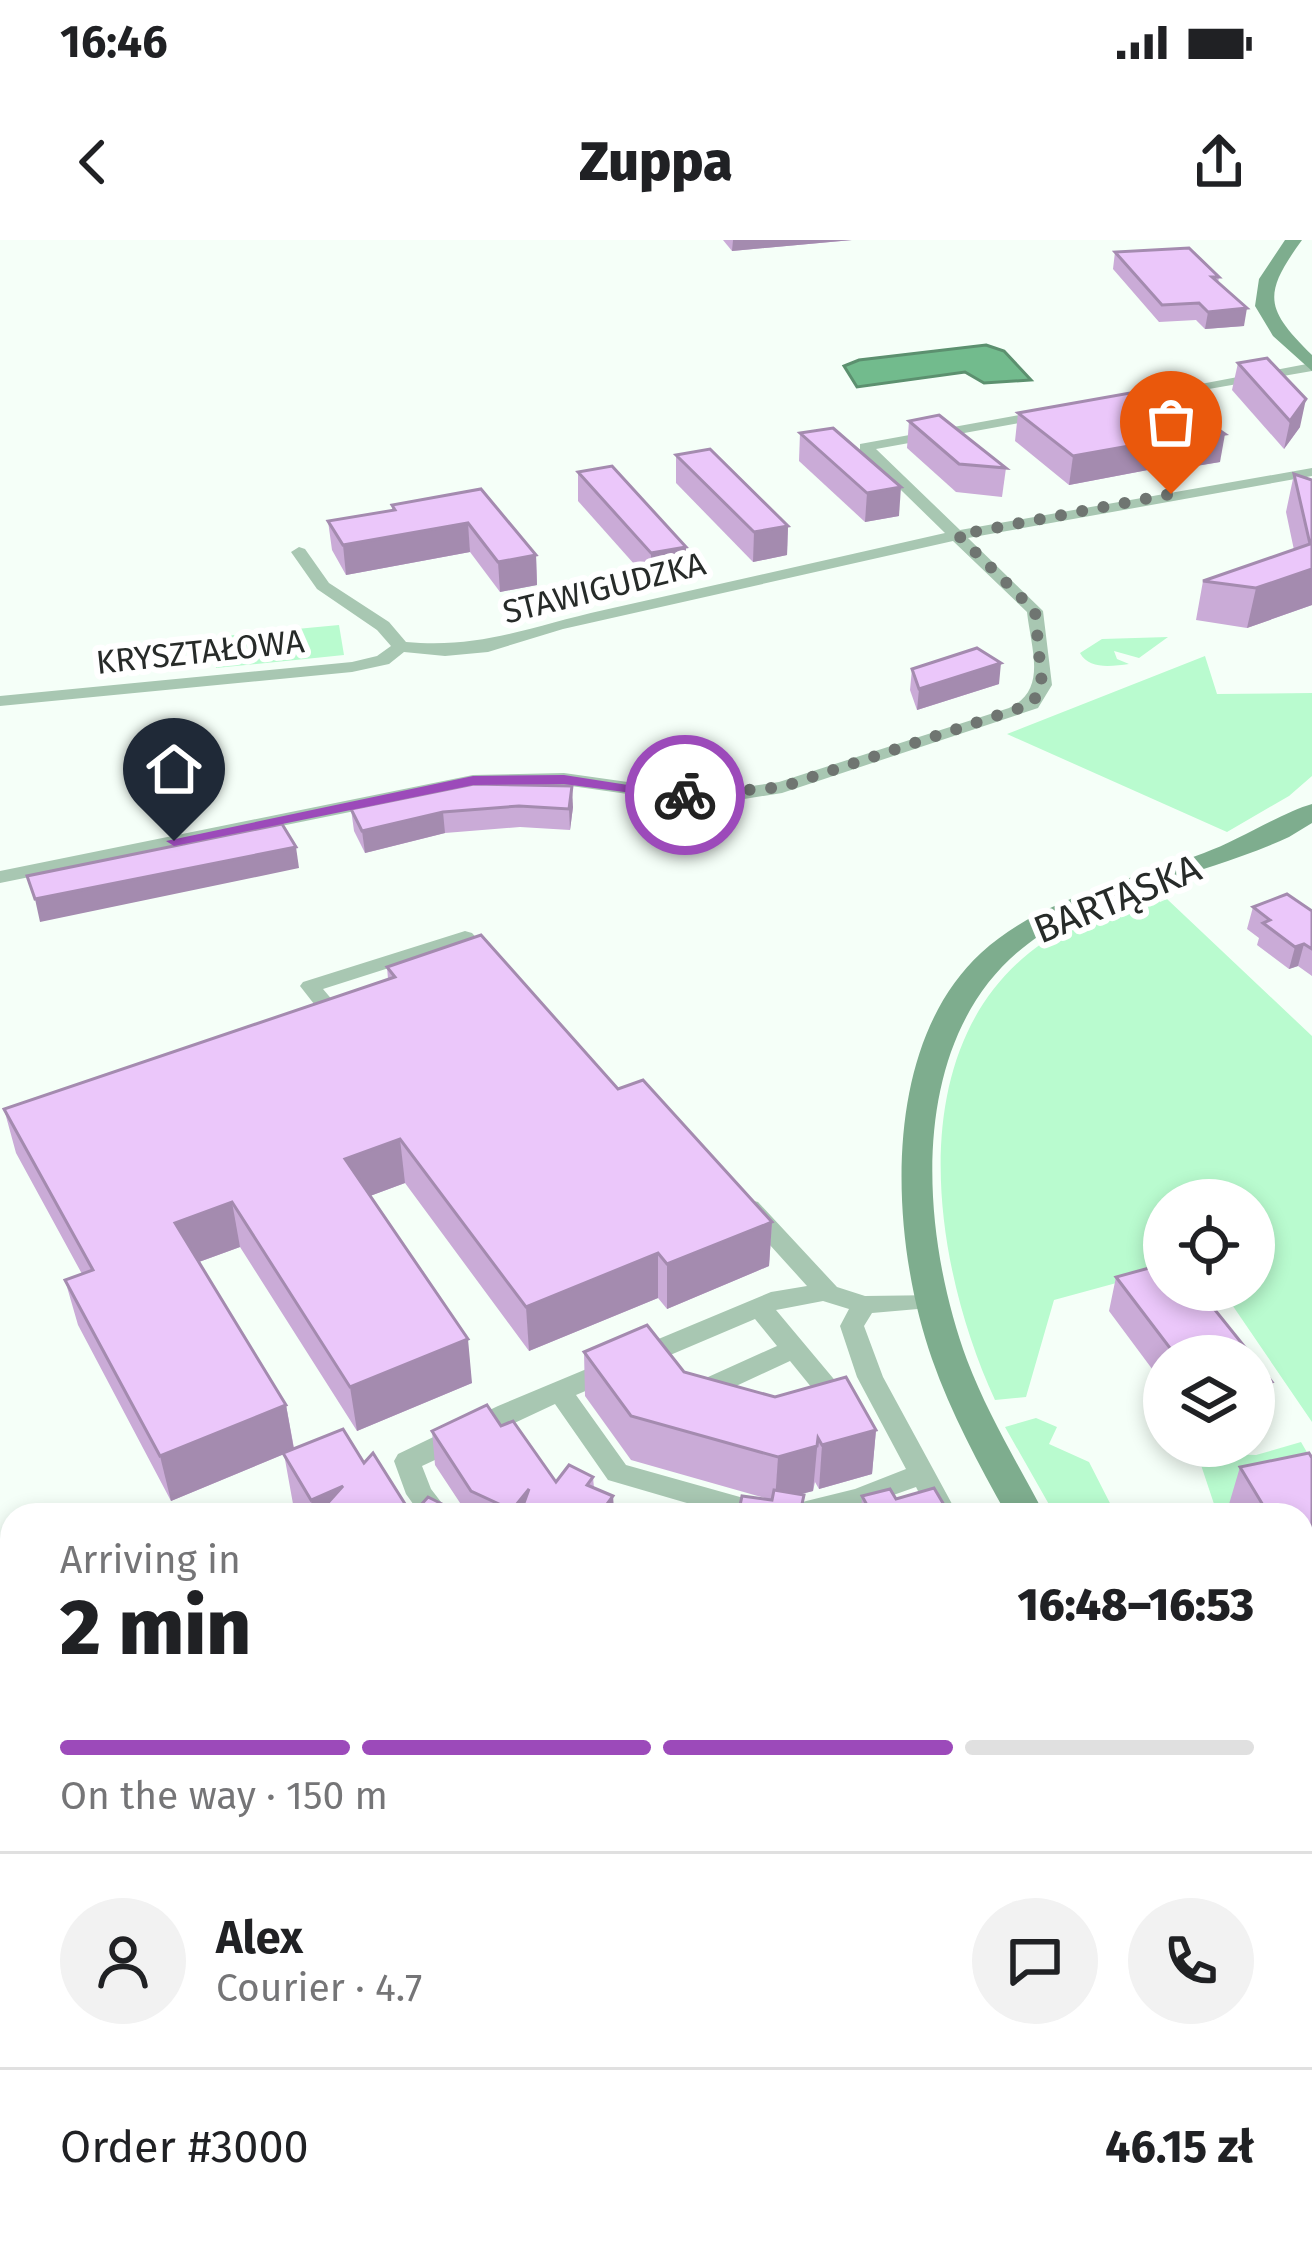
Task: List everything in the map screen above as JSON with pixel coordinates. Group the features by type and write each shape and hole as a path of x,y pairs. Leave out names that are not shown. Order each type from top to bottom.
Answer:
{"street":[{"path":"1294,240 1260,288 1272,322 1312,366"},
{"path":"1116,401 1312,366"},
{"path":"0,878 473,781 564,779 677,795 738,794 782,787 1015,712 1032,704 1042,685 1038,619 1030,604 865,447 1070,410"},
{"name":"STAWIGUDZKA","path":"401,647 445,651 488,647 559,625 958,535 1312,472"},
{"path":"298,552 323,586 383,626 401,647"},
{"name":"KRYSZTAŁOWA","path":"0,701 352,667 383,660 401,647"},
{"name":"BARTĄSKA","path":"1020,1503 957,1381 932,1300 921,1232 923,1110 940,1038 969,984 1030,928 1117,892 1242,850 1312,812"},
{"path":"316,1029 338,1021 310,986 464,937 510,986"},
{"path":"739,1195 828,1293"},
{"path":"426,1503 407,1461 760,1308 800,1293 828,1293 864,1305 932,1300"},
{"path":"864,1305 853,1326 870,1377 937,1503"},
{"path":"760,1308 834,1397 801,1408"},
{"path":"730,1409 713,1402 706,1389 794,1349"},
{"path":"561,1393 617,1473 723,1503"},
{"path":"843,1503 921,1474"}],"shaded area":[{"path":"986,345 1004,351 1031,380 984,383 965,372 857,387 844,366 859,360"},
{"path":"339,625 344,655 216,668 213,637"},
{"path":"1168,637 1139,658 1114,651 1117,659 1129,664 1095,664 1080,653 1102,639"},
{"path":"1205,656 1217,694 1312,693 1312,776 1289,796 1227,832 1007,734"},
{"path":"1155,896 1160,902 1167,899 1312,1036 1312,1422 1275,1368 1275,1335 1253,1335 1236,1311 1275,1311 1275,1179 1143,1179 1143,1276 1054,1300 1026,1397 995,1400 955,1285 944,1221 941,1157 947,1095 965,1036 997,985 1044,942"},
{"path":"1036,1418 1057,1427 1049,1444 1089,1462 1110,1503 1048,1503 1005,1427"},
{"path":"1301,1442 1312,1461 1298,1493 1250,1503 1214,1503 1202,1467 1275,1467 1275,1450"}],"building":[{"path":"1189,248 1219,277 1212,277 1247,308 1208,312 1199,303 1162,305 1115,252"},
{"path":"1267,358 1306,399 1290,421 1238,363"},
{"path":"1158,388 1225,434 1179,437 1073,456 1018,413"},
{"path":"939,415 1006,468 959,464 909,421"},
{"path":"833,428 901,487 867,493 800,433"},
{"path":"710,449 788,526 754,532 676,455"},
{"path":"612,466 686,547 651,553 578,472"},
{"path":"1294,474 1312,480 1312,569 1256,588 1203,581 1310,544"},
{"path":"481,489 536,555 498,562 468,523 343,545 328,521 395,510 392,505"},
{"path":"977,648 1001,663 919,689 912,669"},
{"path":"474,784 572,786 569,809 519,806 443,812 362,831 351,809"},
{"path":"282,824 296,847 35,899 27,876"},
{"path":"1287,894 1312,911 1312,949 1304,944 1295,947 1263,923 1270,920 1253,907"},
{"path":"481,935 618,1089 643,1080 772,1222 667,1264 658,1253 526,1307 400,1139 345,1159 468,1339 350,1387 232,1202 175,1223 286,1405 160,1456 65,1280 93,1270 4,1109 395,977 387,967"},
{"path":"1143,1270 1143,1311 1216,1311 1235,1335 1160,1335 1116,1277"},
{"path":"647,1325 684,1372 775,1397 846,1377 876,1430 822,1445 818,1438 817,1446 778,1457 631,1416 584,1352"},
{"path":"487,1405 501,1426 513,1421 556,1482 569,1465 593,1477 587,1485 613,1496 608,1503 524,1503 529,1489 518,1503 497,1503 471,1491 432,1431"},
{"path":"343,1429 364,1463 373,1453 404,1503 328,1503 343,1486 311,1500 283,1453"},
{"path":"1309,1453 1312,1503 1262,1503 1240,1467 1275,1467 1275,1460"},
{"path":"934,1488 943,1503 866,1503 862,1496 890,1489 896,1499"},
{"path":"774,1490 804,1495 802,1503 741,1503 742,1496 772,1500"}],"way so far":[{"path":"685,795 782,787 1032,704 1042,685 1035,611 958,535 1171,494"}],"route":[{"path":"174,841 473,781 564,779 685,795"}]}
